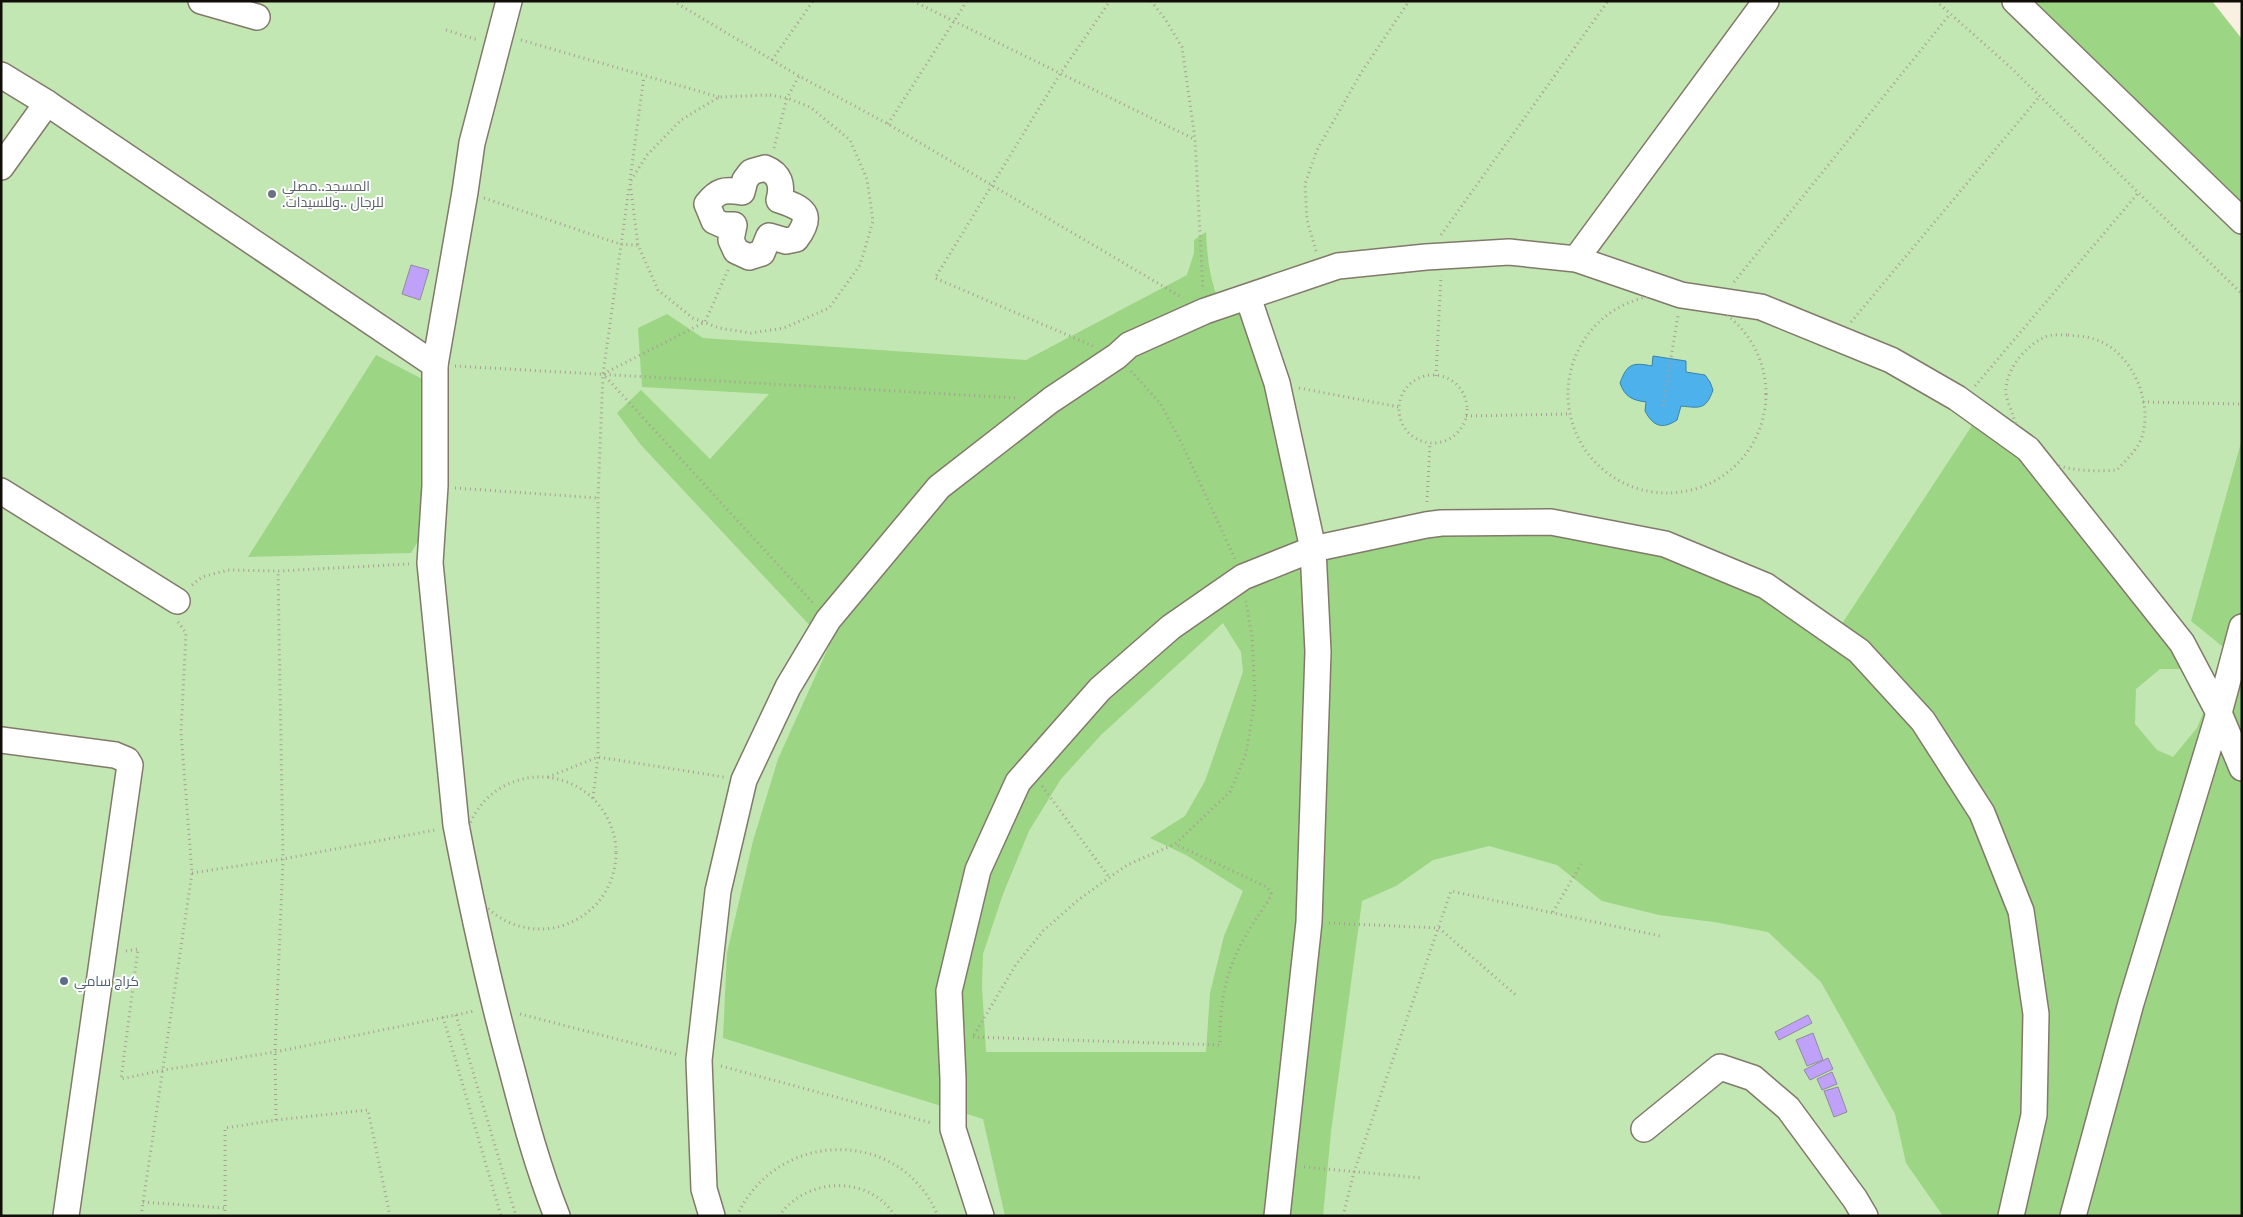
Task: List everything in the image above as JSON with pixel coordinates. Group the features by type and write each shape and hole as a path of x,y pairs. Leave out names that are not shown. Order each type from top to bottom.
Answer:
{"street":[{"path":"201,1 257,17"},
{"path":"509,1 472,144 466,192 435,365 434,486 430,563 456,825 495,1008 538,1168 557,1216"},
{"path":"1576,259 1766,1"},
{"path":"2015,1 2242,221"},
{"path":"1,75 48,103 435,365"},
{"path":"1,166 48,103"},
{"path":"765,168 773,172 782,188 779,200 799,207 805,215 805,228 796,239 786,241 768,236 762,253 749,257 736,251 731,240 734,225 723,225 714,221 707,204 715,194 726,189 742,192 745,180 751,172 765,168"},
{"path":"712,1216 704,1189 698,1060 718,891 744,780 788,686 828,620 940,488 1051,400 1117,356 1129,345 1205,311 1338,266 1434,256 1509,252 1576,259 1679,304 1720,301 1761,307 1891,360 1962,402 2028,449 2182,643 2219,714 2242,768"},
{"path":"1248,297 1276,383 1313,549 1318,652 1309,922 1277,1216"},
{"path":"1,491 177,601"},
{"path":"981,1216 953,1129 949,992 978,870 1018,782 1100,688 1171,627 1243,576 1313,549 1426,525 1441,523 1551,522 1665,544 1766,586 1859,651 1923,721 1982,813 2021,911 2036,1014 2034,1115 2012,1216"},
{"path":"2073,1216 2131,1003 2219,714 2242,627"},
{"path":"1,740 122,757 127,760 130,766 66,1216"},
{"path":"1644,1129 1720,1067 1753,1078 1788,1108 1855,1199 1865,1216"}],"path":[{"path":"673,1 680,3 799,76 888,124 993,185 1205,311"},
{"path":"772,60 812,1"},
{"path":"913,1 1195,139"},
{"path":"888,124 967,1"},
{"path":"970,1043 1015,966 1043,932 1078,900 1109,878 1145,856 1175,844 1230,792 1246,754 1255,698 1252,637 1243,576 1182,444 1160,403 1117,356 935,278 1060,74 1110,1"},
{"path":"1151,1 1165,19 1182,47 1195,139 1205,311"},
{"path":"1322,271 1307,220 1305,184 1317,150 1361,72 1409,1"},
{"path":"1436,376 1434,256 1608,1"},
{"path":"1936,1 2040,96 2242,294"},
{"path":"1720,301 1950,14"},
{"path":"446,30 500,40 719,97"},
{"path":"594,798 598,757 598,498 603,374 644,76"},
{"path":"769,170 787,98 799,76"},
{"path":"1837,338 2040,96"},
{"path":"466,192 620,244 638,246"},
{"path":"1962,402 2139,192"},
{"path":"603,374 706,322 736,251"},
{"path":"1649,296 1679,304 1713,304 1740,324 1758,352 1767,384 1764,418 1751,448 1728,473 1698,489 1674,493 1665,494 1632,488 1604,471 1582,446 1570,414 1568,383 1577,352 1595,326 1619,306 1649,296"},
{"path":"1663,406 1679,304"},
{"path":"2068,335 2095,339 2117,352 2130,368 2139,386 2143,402 2145,409 2143,434 2133,452 2117,470 2094,472 2064,468 2028,449 2016,426 2006,393 2010,370 2026,350 2046,336 2068,335"},
{"path":"435,365 1051,400"},
{"path":"603,374 828,620"},
{"path":"1425,376 1436,376 1447,378 1463,394 1466,404 1466,416 1457,433 1440,443 1430,443 1415,438 1404,427 1400,418 1399,407 1401,397 1407,387 1425,376"},
{"path":"1276,383 1399,407"},
{"path":"2143,402 2242,404"},
{"path":"1466,416 1570,414"},
{"path":"1426,525 1430,443"},
{"path":"434,486 598,498"},
{"path":"141,1216 192,873 181,732 186,634 177,619 177,601 184,591 202,577 228,570 278,571 430,563"},
{"path":"276,1120 275,1052 283,859 278,571"},
{"path":"192,873 283,859 456,825 497,790 505,786 521,779 547,777 598,757 744,780"},
{"path":"1030,770 1109,878"},
{"path":"478,808 466,834 464,848 465,868 474,892 491,912 513,925 538,930 564,926 587,914 604,894 614,870 616,844 609,819 594,798 572,784 547,777"},
{"path":"973,1037 1220,1045 1223,994 1232,964 1241,941 1269,900 1271,893 1267,888 1175,844"},
{"path":"1553,912 1581,864"},
{"path":"1343,1216 1354,1172 1451,891 1660,936"},
{"path":"1309,922 1439,928 1518,997"},
{"path":"103,956 138,949 122,1079 164,1070 275,1052 495,1008 698,1060 953,1129"},
{"path":"456,1015 516,1216"},
{"path":"443,1017 501,1216"},
{"path":"225,1216 225,1128 276,1120 368,1110 390,1216"},
{"path":"738,1216 754,1187 770,1172 794,1158 829,1149 850,1149 871,1154 890,1162 908,1174 923,1190 938,1216"},
{"path":"1283,1165 1423,1178"},
{"path":"780,1216 793,1200 805,1193 831,1185 859,1188 883,1202 896,1216"},
{"path":"143,1202 225,1208"}],"green space":[{"path":"1,1 2198,1 2242,49 2242,1216 1,1216"},
{"path":"2012,1 2212,1 2242,39 2242,223"},
{"path":"1206,232 1210,270 1214,288 1221,305 1248,297 1313,549 1489,532 1556,532 1657,552 1775,603 1830,642 1975,421 2018,453 2177,649 2180,669 2160,669 2136,689 2135,724 2157,750 2173,757 2197,728 2228,651 2191,621 2242,439 2242,1216 1943,1216 1906,1163 1895,1114 1821,982 1768,932 1714,922 1659,915 1602,901 1557,865 1489,846 1433,860 1396,886 1362,901 1331,1132 1323,1216 1005,1216 983,1119 723,1038 727,953 753,841 778,759 829,646 641,445 617,413 641,390 710,459 769,394 642,387 638,328 667,314 703,338 1026,360 1187,275 1194,253 1194,240","holes":["1223,623 1241,652 1243,672 1205,781 1185,816 1150,838 1186,855 1243,891 1224,936 1210,993 1206,1052 986,1052 982,987 983,954 1003,894 1029,831 1061,779 1101,735"]},
{"path":"376,355 426,381 427,526 411,553 248,557"}],"water":[{"path":"1653,356 1686,361 1686,372 1705,375 1713,390 1708,401 1698,407 1681,406 1677,420 1667,425 1658,425 1651,420 1645,411 1646,402 1630,397 1624,392 1620,383 1625,372 1631,366 1640,364 1652,366"}],"building":[{"path":"411,265 429,270 420,300 402,294"},
{"path":"1808,1015 1812,1023 1779,1040 1775,1032"},
{"path":"1813,1033 1823,1060 1807,1066 1796,1040"},
{"path":"1828,1058 1833,1069 1810,1080 1804,1070"},
{"path":"1832,1072 1837,1084 1822,1090 1817,1079"},
{"path":"1838,1087 1847,1112 1834,1117 1824,1091"}],"place":[{"name":"المسجد..مصلي .للرجال ..وللسيدات","path":"272,194"},
{"name":"کراج سامي","path":"64,981"}]}
